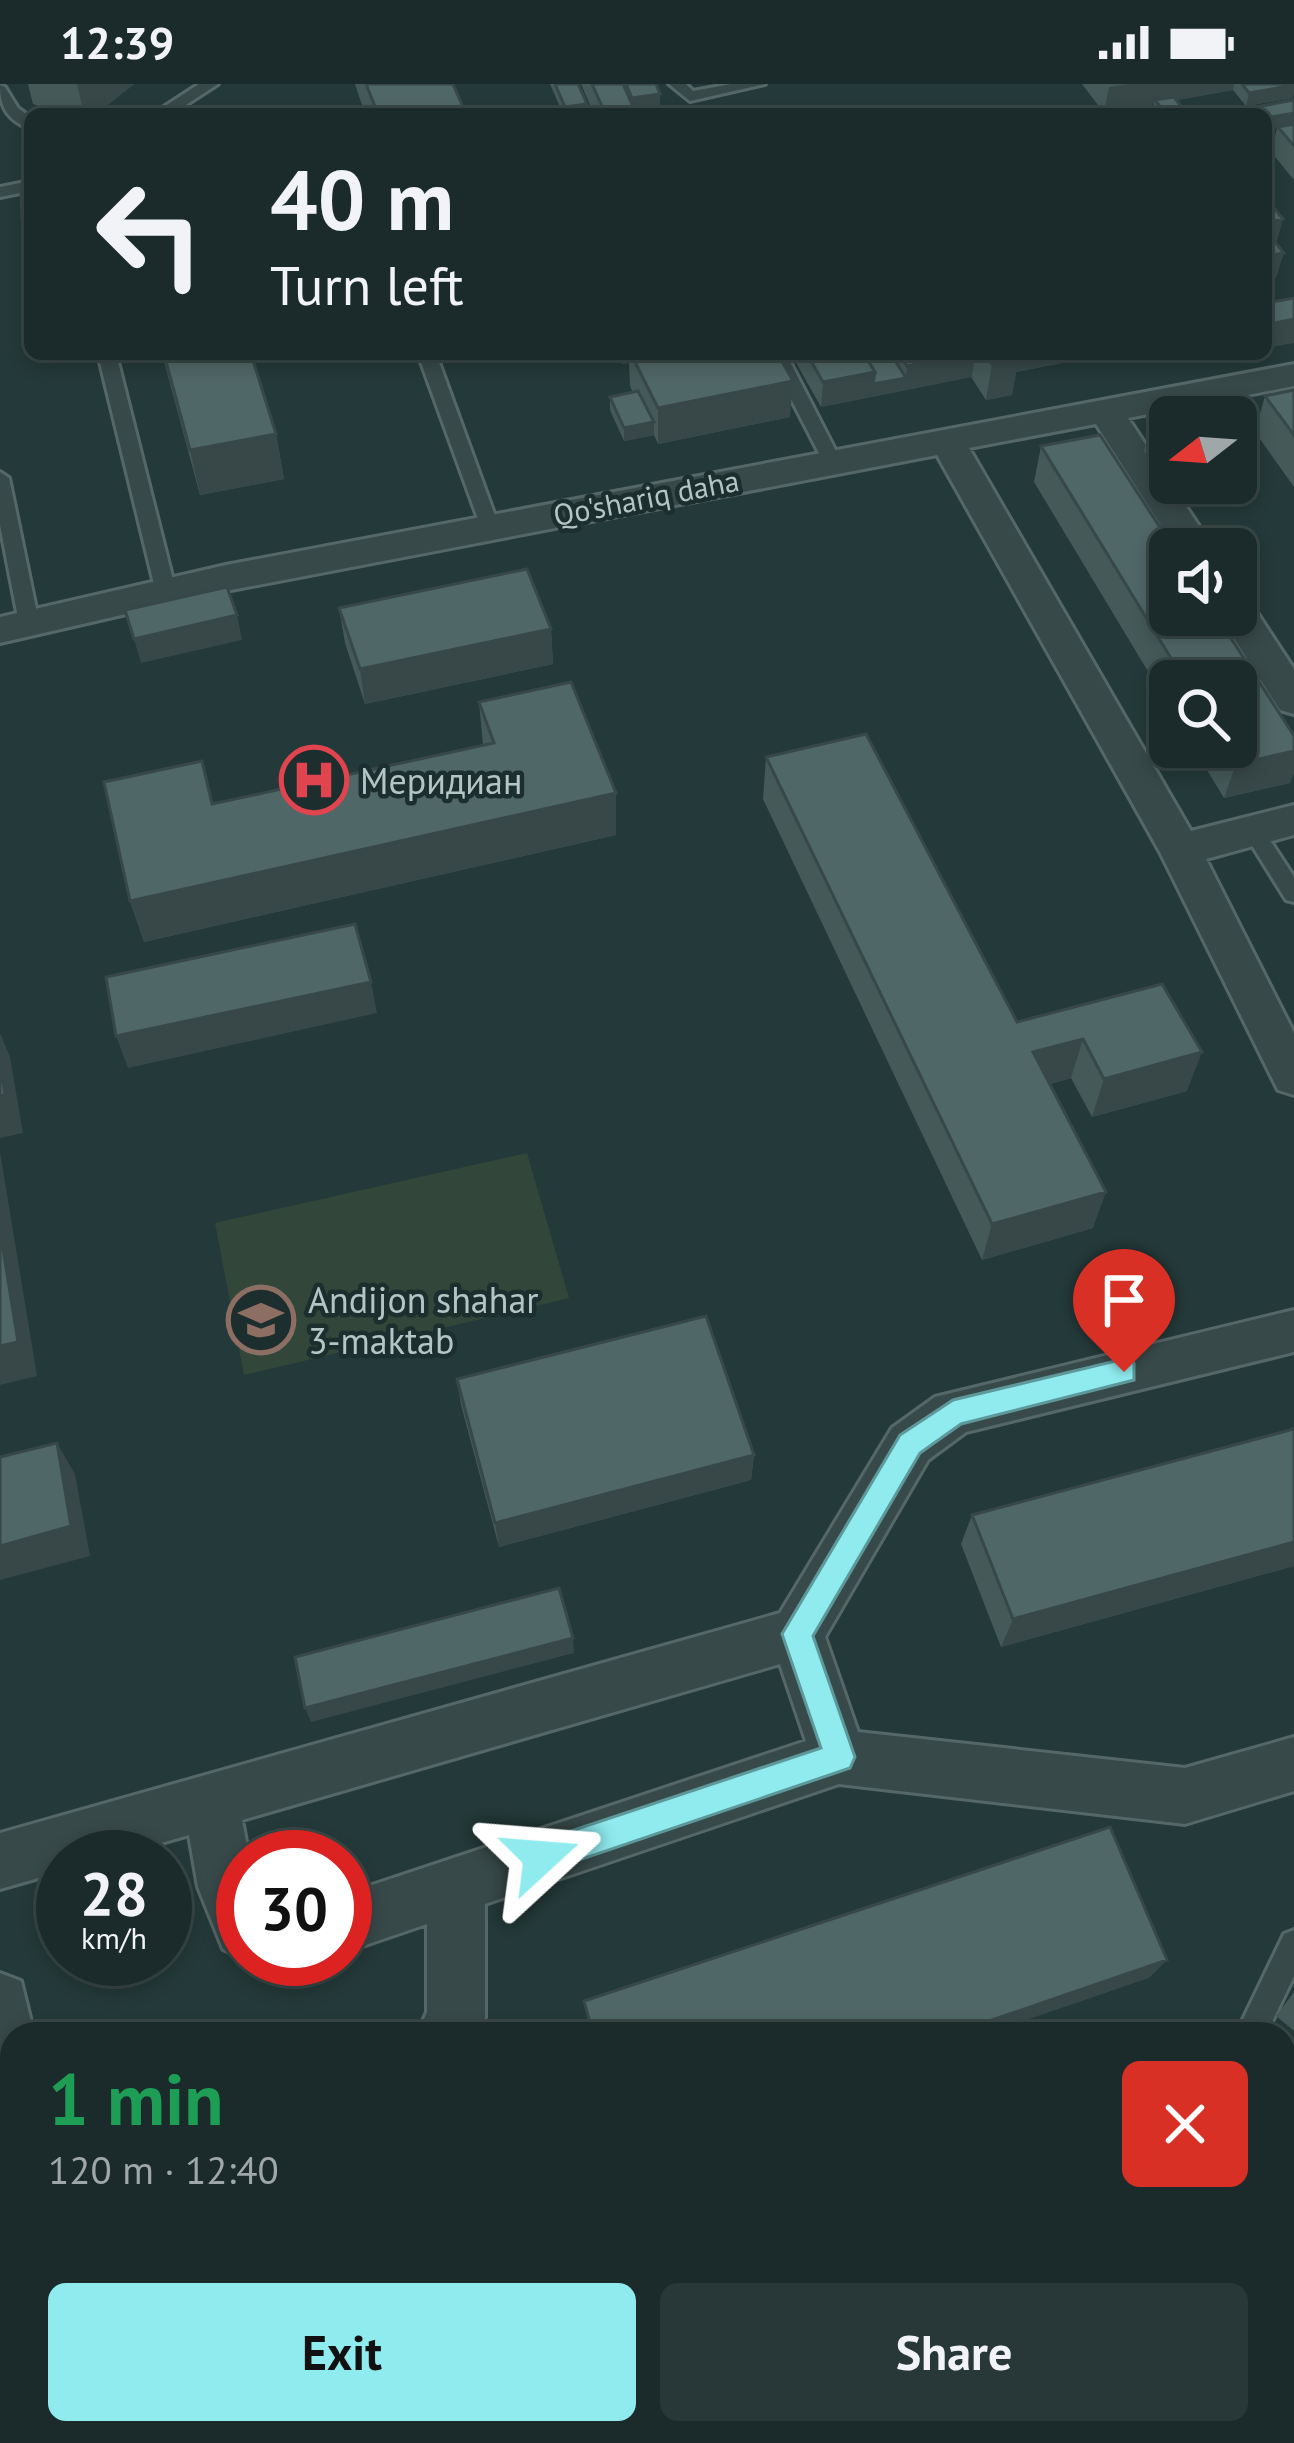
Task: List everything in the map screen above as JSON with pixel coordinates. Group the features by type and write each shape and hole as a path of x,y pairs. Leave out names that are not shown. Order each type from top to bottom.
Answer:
{"street":[{"name":"Qo'shariq daha","path":"15,627 490,527 1294,375"},
{"path":"1105,410 1182,528"},
{"path":"946,439 1180,850 1294,1077"},
{"path":"1252,636 1294,700"},
{"path":"1180,850 1294,820"},
{"path":"0,1861 797,1634 910,1444 953,1413 1294,1331"},
{"path":"797,1634 839,1757"},
{"path":"372,1914 839,1757 1184,1796 1294,1764"},
{"path":"210,1801 216,1833"},
{"path":"454,2022 456,1886"}],"lane":[{"path":"171,108 210,84"},
{"path":"676,84 690,96 757,84"},
{"path":"0,89 12,111 24,120"},
{"path":"108,360 166,592"},
{"path":"429,360 490,527"},
{"path":"780,360 832,461"},
{"path":"0,478 15,627"},
{"path":"1253,831 1294,894"},
{"path":"1257,2022 1294,1944"}],"green space":[{"path":"527,1153 569,1298 244,1375 215,1223"}],"building":[{"path":"366,84 453,84 463,108 376,108"},
{"path":"555,84 578,84 587,104 565,107"},
{"path":"592,84 623,84 634,108 603,108"},
{"path":"626,84 656,84 660,94 632,98"},
{"path":"1242,84 1294,84 1294,85 1249,93"},
{"path":"1174,97 1182,108 1161,108 1155,100"},
{"path":"1294,100 1294,113 1272,117 1272,108 1251,108"},
{"path":"1294,124 1294,146 1278,127"},
{"path":"1272,238 1284,253 1272,255"},
{"path":"1294,298 1294,319 1272,324 1272,302"},
{"path":"166,360 253,360 276,434 190,450"},
{"path":"634,360 781,360 793,381 658,408"},
{"path":"810,360 868,360 875,372 823,382"},
{"path":"868,360 895,360 906,378 873,384 875,372"},
{"path":"904,360 936,360 907,366"},
{"path":"1294,390 1294,435 1265,396"},
{"path":"638,391 654,422 624,428 610,397"},
{"path":"1100,435 1160,528 1149,528 1149,622 1041,446"},
{"path":"527,569 551,629 360,669 339,608"},
{"path":"227,587 237,615 134,639 125,610"},
{"path":"1157,636 1230,636 1245,660 1172,660"},
{"path":"1257,679 1294,736 1294,751 1257,759"},
{"path":"571,682 616,793 130,901 104,782 202,761 212,804 494,743 479,702"},
{"path":"866,734 1017,1022 1162,984 1202,1052 1104,1079 1083,1039 1033,1052 1106,1192 992,1224 766,757"},
{"path":"355,924 371,982 116,1036 106,977"},
{"path":"0,1231 18,1342 0,1346"},
{"path":"706,1316 754,1455 495,1523 457,1379"},
{"path":"1294,1429 1294,1542 1013,1619 972,1515"},
{"path":"57,1443 71,1526 0,1546 0,1457"},
{"path":"559,1588 573,1638 305,1708 295,1657"},
{"path":"1110,1827 1167,1960 986,2022 590,2022 584,2001"}],"place":[{"name":"Меридиан","path":"314,780"},
{"name":"Andijon shahar 3-maktab","path":"261,1320"}],"route":[{"path":"541,1857 839,1757 797,1634 910,1444 953,1413 1124,1372"}]}
